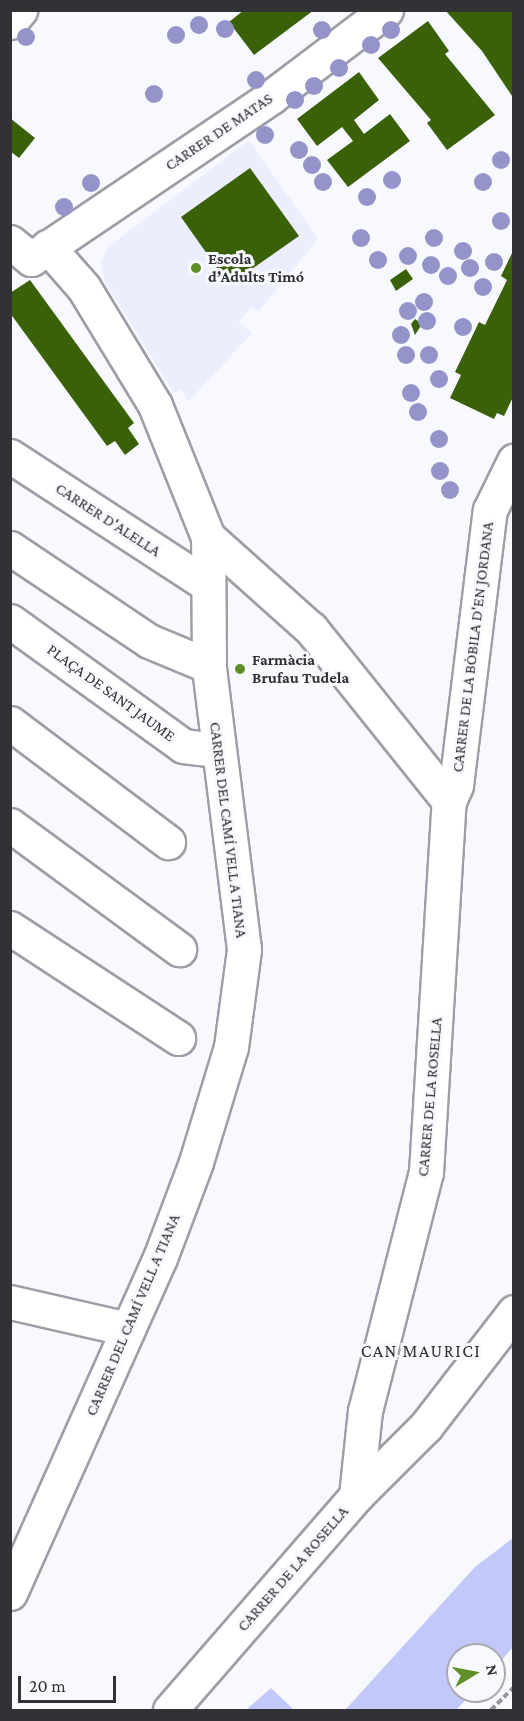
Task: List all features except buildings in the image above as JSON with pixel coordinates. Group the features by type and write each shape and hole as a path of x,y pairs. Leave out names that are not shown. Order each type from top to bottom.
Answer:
{"street":[{"path":"10,22 20,10"},
{"name":"CARRER DE MATAS","path":"10,242 31,259 271,97 387,10"},
{"name":"CARRER DEL CAMÍ VELL A TIANA","path":"10,1593 128,1329 196,1162 231,1047 244,949 217,750 209,666 206,584 208,537 155,405 84,288 48,247"},
{"name":"CARRER D'ALELLA","path":"10,456 206,584"},
{"name":"CARRER DE LA BÒBILA D'EN JORDANA","path":"449,801 456,785 513,461"},
{"path":"208,537 311,629 449,801"},
{"path":"10,548 149,641 209,666"},
{"name":"PLAÇA DE SANT JAUME","path":"10,621 183,746 217,750"},
{"path":"10,723 168,842"},
{"name":"CARRER DE LA ROSELLA","path":"170,1710 356,1496 365,1411 426,1172 449,801"},
{"path":"10,825 178,949"},
{"path":"10,928 178,1038"},
{"path":"10,1302 128,1329"},
{"path":"356,1496 426,1426 513,1312"}],"path":[{"path":"491,1710 513,1687"}],"shaded area":[{"name":"Escola d’Adults Timó","path":"249,140 318,239 258,312 252,307 239,322 252,333 188,402 182,389 174,393 105,282 101,263 108,247"},
{"path":"513,1538 513,1647 506,1655 506,1643 446,1643 446,1703 463,1703 456,1710 345,1710 475,1567"},
{"path":"271,1688 294,1710 246,1710"}],"place":[{"name":"Escola d’Adults Timó","path":"196,268"},
{"name":"Farmàcia Brufau Tudela","path":"240,669"}],"district":[{"name":"CAN MAURICI","path":"421,1351"}]}
